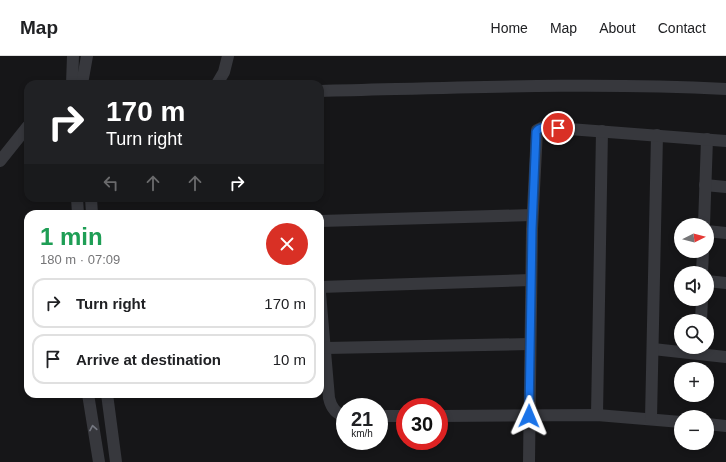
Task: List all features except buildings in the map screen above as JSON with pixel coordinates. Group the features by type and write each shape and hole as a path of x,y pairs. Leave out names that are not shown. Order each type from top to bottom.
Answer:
{"street":[{"path":"72,80 73,56"},
{"path":"83,80 87,56"},
{"path":"219,80 224,72 228,56"},
{"path":"324,91 514,87 676,86 726,89"},
{"path":"529,462 529,344 532,215 537,130 543,127 726,141"},
{"path":"0,161 24,131"},
{"path":"597,415 602,131"},
{"path":"651,419 657,135"},
{"path":"704,218 707,139"},
{"path":"705,186 726,187"},
{"path":"324,220 532,215"},
{"path":"714,232 726,233"},
{"path":"324,287 531,280"},
{"path":"714,282 726,283"},
{"path":"324,330 330,402 336,412"},
{"path":"326,348 529,344"},
{"path":"653,349 674,350"},
{"path":"714,354 726,357"},
{"path":"89,398 99,462"},
{"path":"108,398 116,462"},
{"path":"448,416 597,415 674,421"},
{"path":"714,425 726,426"}],"route":[{"path":"529,416 529,344 536,132 539,128 543,127 558,128"}]}
